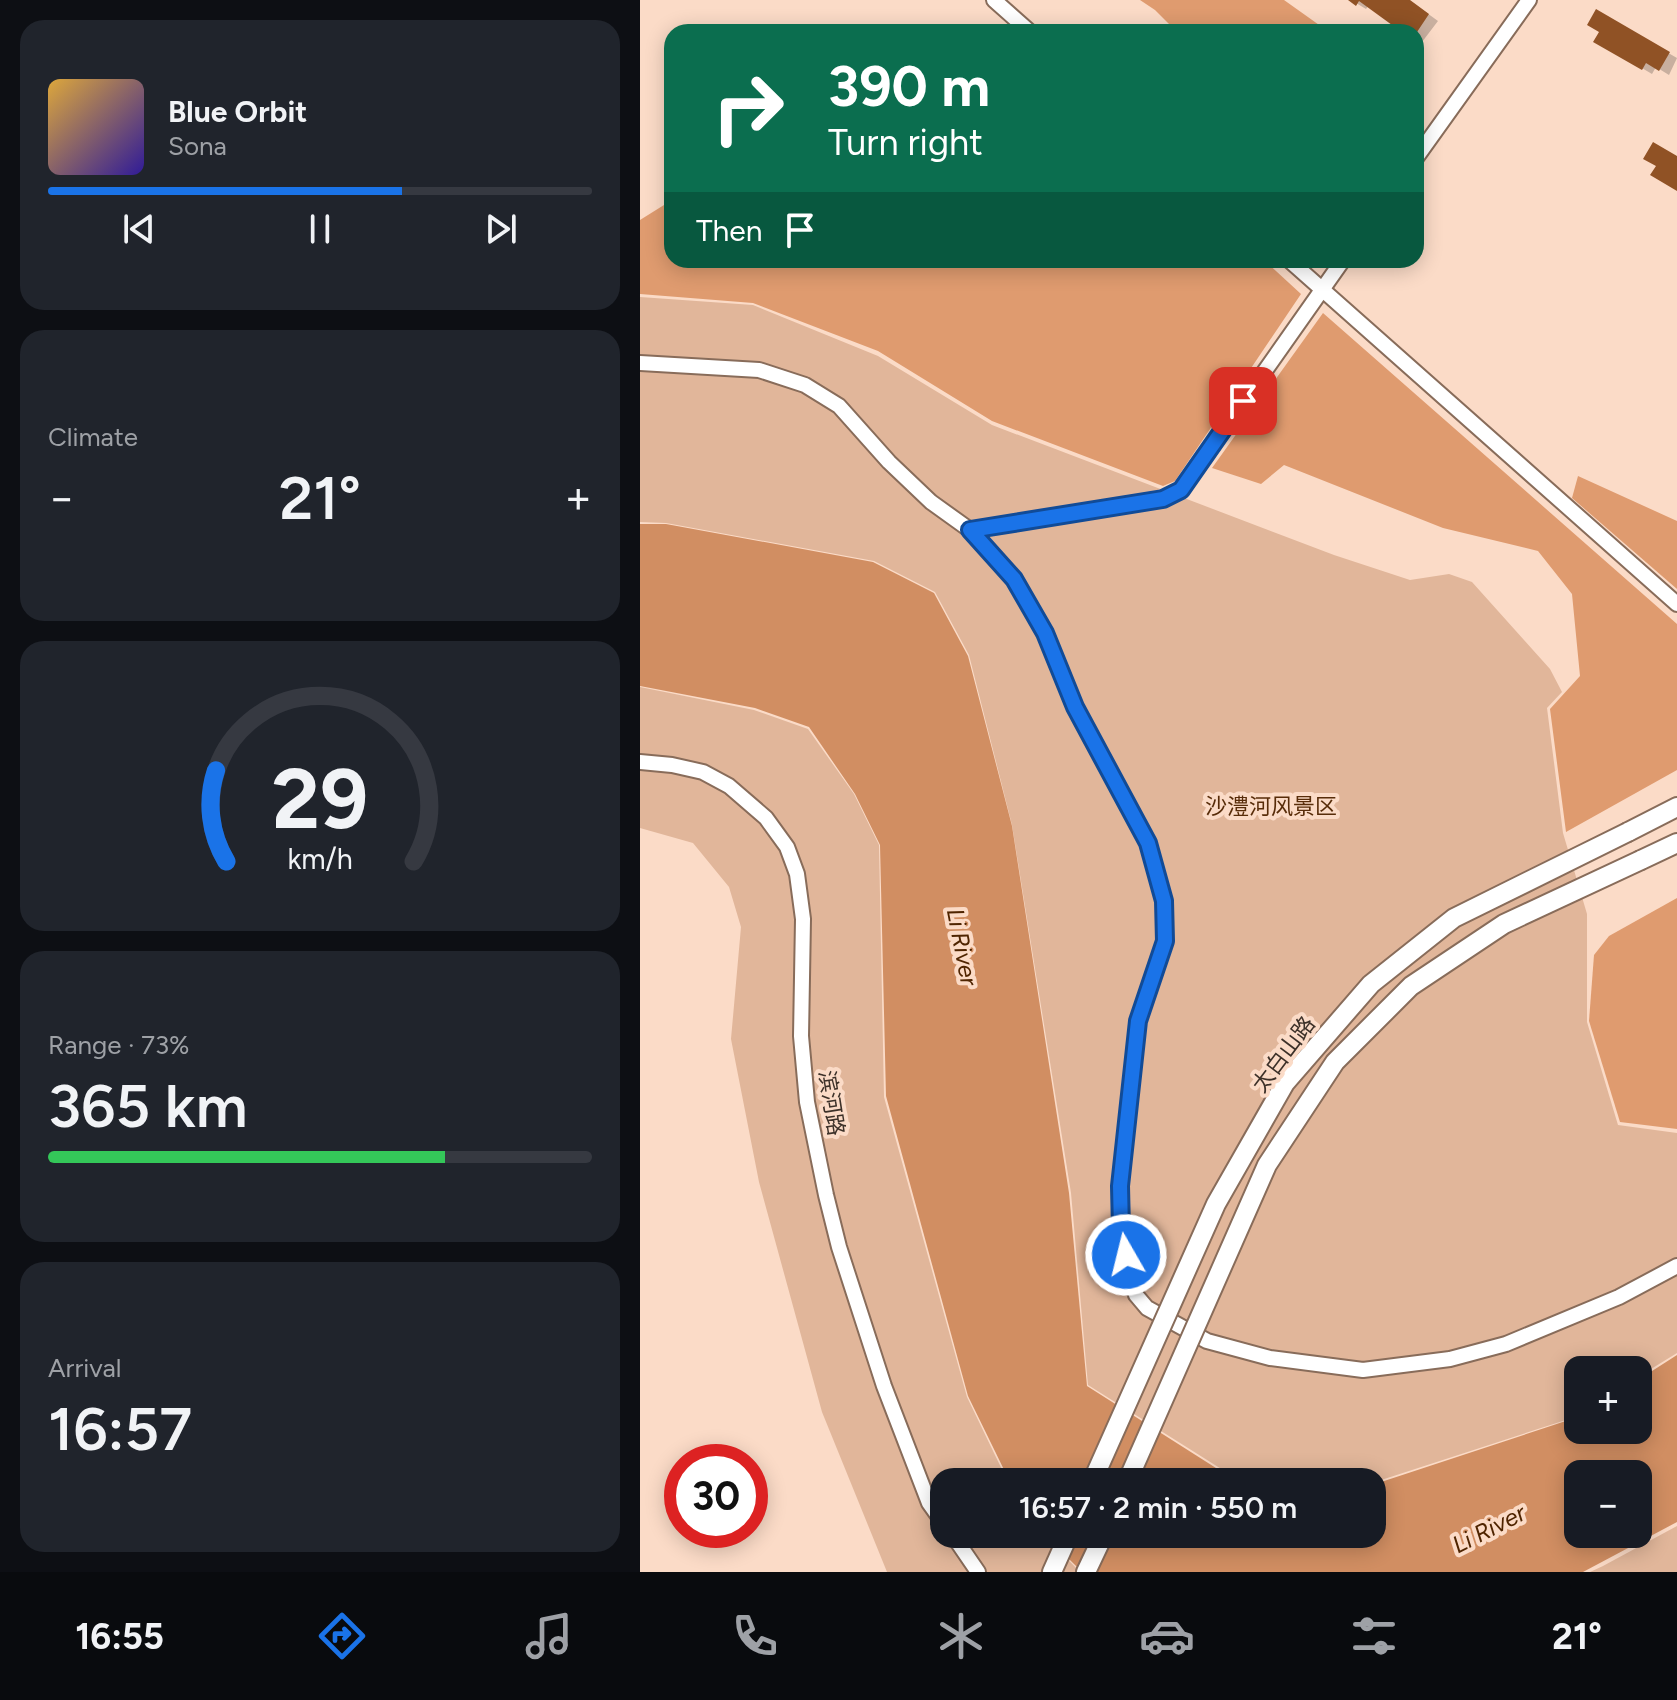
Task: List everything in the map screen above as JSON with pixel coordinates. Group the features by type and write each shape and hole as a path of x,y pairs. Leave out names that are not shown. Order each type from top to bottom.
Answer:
{"main road":[{"name":"太白山路","path":"1098,1468 1216,1204 1285,1083 1371,984 1454,918 1676,807"},
{"path":"1133,1468 1267,1165 1335,1062 1411,986 1504,924 1677,843"},
{"path":"1052,1572 1063,1548"},
{"path":"1086,1572 1097,1548"}],"street":[{"path":"994,0 1021,24"},
{"path":"1424,147 1529,0"},
{"path":"1298,268 1677,604"},
{"path":"970,530 1163,499 1181,490 1337,268"},
{"path":"640,363 759,370 805,385 839,406 889,462 921,492 970,530 1014,579 1045,633 1075,707 1148,843 1164,901 1165,941 1138,1021 1120,1186 1121,1229 1132,1282 1136,1295 1147,1308 1219,1345 1270,1358 1363,1370 1450,1359 1506,1344 1619,1297 1677,1266"},
{"name":"滨河路","path":"640,762 703,772 729,786 766,818 787,847 797,874 803,919 801,1036 807,1102 826,1195 839,1247 884,1386 930,1504"},
{"path":"962,1548 978,1572"}],"green space":[{"name":"沙澧河风景区","path":"640,297 753,305 878,356 992,425 1334,555 1410,580 1449,574 1472,582 1550,669 1562,692 1547,708 1563,833 1587,914 1587,1022 1618,1125 1677,1133 1677,1353 1652,1368 1652,1356 1564,1356 1564,1421 1386,1478 1386,1468 1220,1468 1088,1385 1071,1193 1012,825 969,655 935,592 874,561 666,523 640,522"},
{"path":"640,687 754,710 808,729 854,794 879,845 884,1097 967,1397 1001,1468 930,1468 930,1548 1057,1548 1080,1572 887,1572 822,1412 759,1182 731,1039 741,927 729,887 693,843 640,828"},
{"path":"1677,1526 1677,1572 1590,1572 1636,1548 1652,1548 1652,1540"}],"shaded area":[{"path":"1140,0 1284,0 1318,24 1169,24"},
{"path":"664,205 664,268 1273,268 1301,294 1175,481 1163,486 992,421 878,351 753,303 640,294 640,220"},
{"path":"1323,313 1677,624 1677,770 1566,832 1550,709 1580,676 1572,594 1538,551 1443,528 1284,465 1261,484 1212,468"},
{"path":"1578,476 1677,521 1677,589 1572,498"},
{"path":"1677,898 1677,1129 1620,1122 1589,1021 1594,955 1609,936"}],"water":[{"name":"Li River","path":"640,524 666,524 873,562 934,593 968,656 1012,826 1069,1193 1087,1386 1216,1468 1003,1468 968,1396 886,1096 880,845 855,794 809,727 755,708 640,686"},
{"name":"Li River","path":"1677,1355 1677,1522 1652,1535 1652,1460 1564,1460 1564,1548 1628,1548 1583,1572 1082,1572 1058,1548 1386,1548 1386,1480 1564,1422 1564,1444 1652,1444 1652,1371"}],"building":[{"path":"1348,0 1410,0 1429,14 1422,24 1391,24 1359,1 1356,6"},
{"path":"1596,9 1670,52 1659,71 1646,63 1642,70 1593,42 1599,32 1587,25"},
{"path":"1653,142 1677,156 1677,191 1650,175 1656,166 1643,159"}],"route":[{"path":"1126,1255 1121,1229 1120,1186 1138,1021 1165,941 1164,901 1148,843 1075,707 1045,633 1014,579 970,530 1163,499 1181,490 1243,401"}]}
